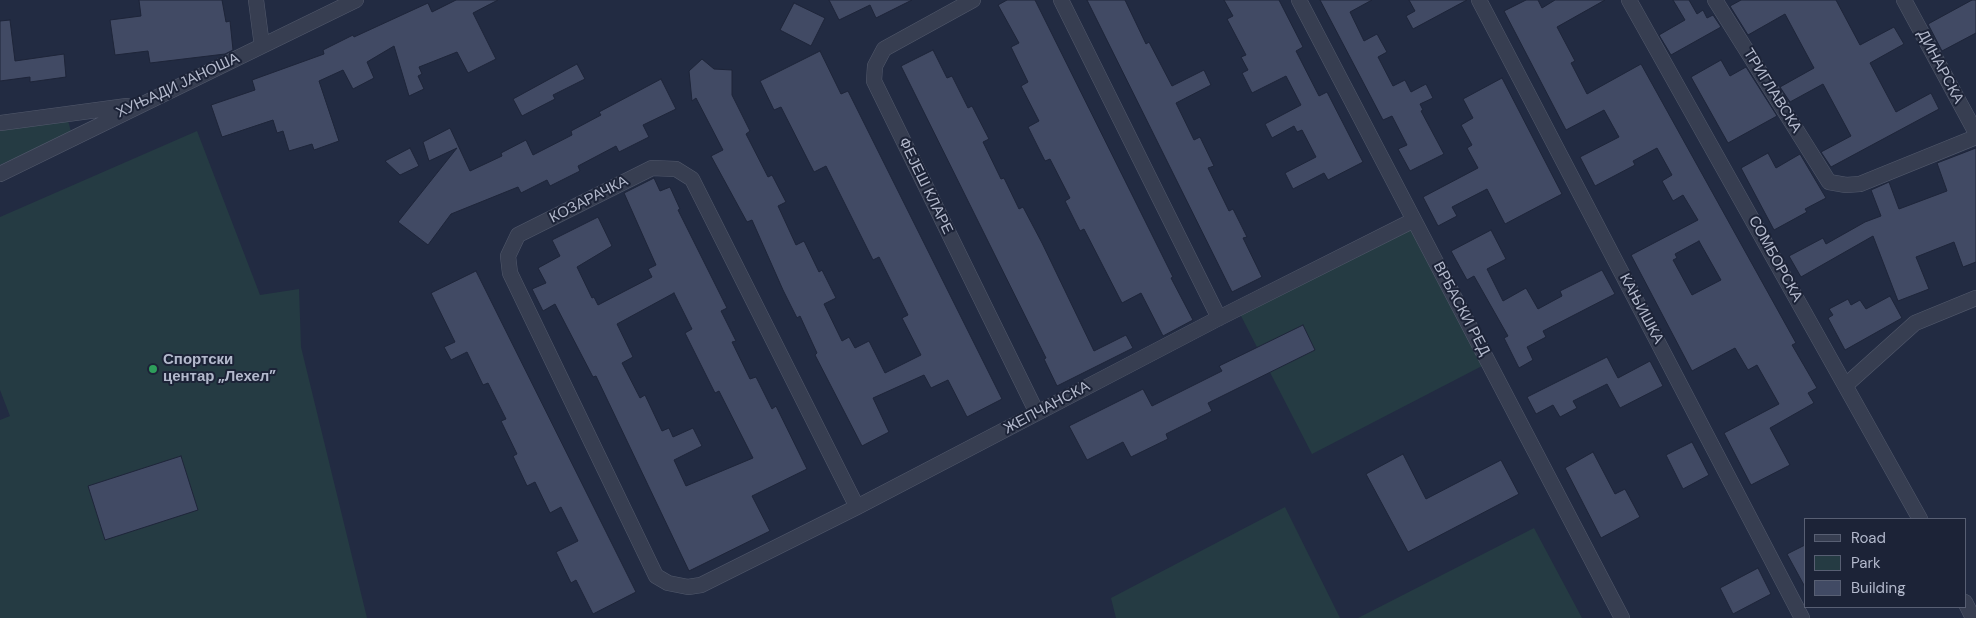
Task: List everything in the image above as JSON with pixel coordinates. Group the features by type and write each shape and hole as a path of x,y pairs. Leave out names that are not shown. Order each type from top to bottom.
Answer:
{"street":[{"path":"256,0 262,46"},
{"name":"ХУЊАДИ ЈАНОША","path":"0,174 356,0"},
{"name":"ФЕЈЕШ КЛАРЕ","path":"973,0 884,48 875,66 874,81 1037,413"},
{"path":"1061,0 1219,318"},
{"name":"ВРБАСКИ РЕД","path":"1299,0 1622,618"},
{"name":"КАЊИШКА","path":"1479,0 1802,618"},
{"name":"СОМБОРСКА","path":"1629,0 1919,518"},
{"name":"ТРИГЛАВСКА","path":"1714,0 1829,182 1846,185 1860,184 1976,137"},
{"name":"ДИНАРСКА","path":"1904,0 1976,133"},
{"path":"0,122 142,104"},
{"name":"КОЗАРАЧКА","path":"678,586 656,576 510,272 508,262 509,251 518,235 652,168 676,169 692,179 857,507"},
{"name":"ЖЕПЧАНСКА","path":"678,586 701,585 857,507 1219,318 1414,220"},
{"path":"1846,385 1915,323 1976,298"},
{"path":"1966,604 1974,618"}],"green space":[{"path":"68,120 71,132 0,165 0,126"},
{"name":"Спортски центар „Лехел”","path":"197,131 260,295 299,289 301,347 367,618 0,618 0,420 10,416 0,390 0,217"},
{"path":"1410,226 1482,366 1312,454 1240,314"},
{"path":"1285,507 1340,618 1116,618 1111,598"},
{"path":"1534,528 1582,618 1358,618"}],"building":[{"path":"139,0 222,0 226,22 230,21 233,50 225,54 150,63 148,51 115,55 110,20 141,16"},
{"path":"456,0 498,0 473,13 496,59 468,73 457,52 419,67 422,74 418,76 424,89 409,96 394,46 367,62 374,78 353,89 343,70 319,81 339,141 314,150 312,144 289,151 283,131 277,133 273,120 222,137 211,105 255,90 252,80 324,54 323,50 353,35 354,37 428,3 432,12"},
{"path":"829,0 912,0 876,18 870,5 839,20"},
{"path":"1007,0 1035,0 1193,320 1163,336 1141,293 1122,303 1084,229 1080,231 1065,201 1070,198 1050,159 1045,161 1028,127 1039,121 1021,86 1028,82 1011,47 1019,43 998,5"},
{"path":"1087,0 1125,0 1146,44 1149,42 1172,86 1204,70 1211,85 1176,103 1194,140 1200,137 1214,166 1208,168 1229,211 1233,209 1247,237 1243,238 1262,277 1232,292"},
{"path":"1224,0 1279,0 1303,47 1296,51 1319,96 1327,92 1363,162 1328,180 1324,173 1293,189 1285,173 1316,157 1302,130 1297,132 1294,126 1272,138 1265,124 1301,105 1286,76 1252,93 1242,73 1248,70 1241,57 1246,55 1227,19 1233,16"},
{"path":"1320,0 1372,0 1350,12 1364,41 1377,34 1387,52 1378,57 1393,86 1405,80 1411,92 1426,84 1433,98 1420,104 1423,110 1421,111 1444,154 1410,171 1398,149 1407,145 1392,116 1383,120"},
{"path":"1409,0 1467,0 1413,29 1406,16 1415,11"},
{"path":"1526,0 1538,0 1542,8 1555,0 1605,0 1557,27 1575,61 1571,63 1587,94 1641,64 1796,343 1792,345 1817,388 1808,393 1814,403 1770,428 1790,465 1751,485 1724,433 1779,404 1757,365 1748,370 1735,348 1692,371 1631,255 1698,220 1683,195 1673,201 1662,181 1672,175 1657,148 1633,161 1635,165 1595,186 1580,157 1619,137 1604,110 1566,130 1504,11","holes":["1699,241 1721,280 1692,295 1673,260 1677,258 1675,254"]},
{"path":"1673,0 1689,0 1697,14 1703,10 1707,18 1713,15 1721,27 1671,55 1659,35 1685,20"},
{"path":"1741,0 1836,0 1860,45 1894,27 1904,44 1870,63 1896,112 1931,93 1939,109 1831,167 1821,152 1851,136 1823,84 1790,102 1780,87 1814,68 1785,14 1748,35 1730,6"},
{"path":"1972,0 1976,0 1976,33 1942,51 1928,24"},
{"path":"794,3 825,18 811,46 780,30"},
{"path":"10,20 15,61 64,54 66,77 30,82 30,77 0,81 0,21"},
{"path":"933,50 947,78 952,76 968,108 972,106 989,139 983,142 1001,179 1004,178 1019,209 1023,207 1094,351 1126,335 1133,348 1057,386 1044,359 1046,358 901,66"},
{"path":"820,51 841,94 848,91 1002,399 967,417 948,380 931,388 924,375 873,398 889,432 862,446 815,355 817,353 800,316 797,318 783,290 752,220 747,222 711,156 723,150 696,98 692,101 689,71 702,59 714,69 732,70 732,95 750,131 746,134 768,177 772,175 786,202 778,206 796,245 804,241 819,272 822,270 836,298 824,304 842,341 849,337 855,348 869,341 885,373 921,355 902,318 908,315 879,257 873,260 826,166 814,172 781,107 774,110 760,81"},
{"path":"1721,60 1730,76 1746,67 1777,116 1728,143 1691,77"},
{"path":"577,64 585,79 553,95 555,99 522,116 513,99"},
{"path":"1502,78 1562,194 1505,224 1487,189 1452,207 1457,216 1438,226 1423,197 1478,168 1467,148 1472,145 1461,125 1473,118 1463,99"},
{"path":"661,79 676,109 643,125 649,137 619,152 616,146 578,166 580,171 550,186 547,180 521,193 518,187 451,214 428,245 398,222 457,148 429,161 423,142 450,128 470,171 502,156 501,153 526,140 533,155 572,135 571,131 601,115 599,112"},
{"path":"410,148 419,166 400,175 385,161"},
{"path":"1976,148 1976,262 1963,267 1954,242 1916,257 1929,289 1898,301 1873,236 1801,277 1789,256 1823,238 1826,244 1865,222 1881,216 1871,190 1889,182 1899,209 1947,191 1937,163"},
{"path":"1768,153 1776,168 1800,154 1826,198 1805,209 1807,212 1774,230 1741,168"},
{"path":"654,178 660,191 670,187 680,209 678,210 727,308 721,311 736,341 732,342 750,379 756,377 772,409 776,406 807,469 752,496 770,531 689,571 596,376 593,377 555,304 543,311 532,289 546,283 538,268 560,256 552,240 598,217 612,246 577,267 592,298 594,297 598,305 652,277 648,269 656,265 624,193","holes":["674,293 692,329 685,333 715,393 719,391 753,458 686,486 674,460 702,446 693,428 673,437 669,428 662,431 645,395 640,398 622,363 633,357 617,324"]},
{"path":"1491,230 1506,259 1487,269 1503,301 1526,288 1538,309 1562,296 1560,291 1602,270 1615,294 1543,331 1546,337 1527,347 1533,360 1519,368 1504,338 1508,336 1474,276 1467,280 1451,251"},
{"path":"476,271 636,592 593,614 576,580 571,583 556,552 578,541 561,507 550,513 535,482 527,486 513,456 517,454 501,421 506,419 488,383 483,385 467,352 451,360 444,347 455,342 431,293"},
{"path":"1890,296 1902,318 1845,350 1828,318 1833,315 1829,309 1848,299 1851,305 1860,300 1866,309"},
{"path":"1303,325 1315,350 1208,403 1212,411 1166,434 1168,439 1131,457 1123,442 1087,460 1069,426 1143,389 1152,406 1222,371 1219,366"},
{"path":"1607,357 1618,378 1650,361 1663,386 1620,408 1607,384 1573,401 1577,408 1560,417 1553,405 1536,414 1527,397"},
{"path":"1692,442 1709,475 1683,489 1666,455"},
{"path":"1593,452 1615,494 1625,489 1640,517 1601,538 1565,468"},
{"path":"1403,454 1426,499 1501,460 1519,494 1408,552 1366,474"},
{"path":"181,456 198,510 105,540 88,486"},
{"path":"1804,546 1804,585 1787,554"},
{"path":"1758,568 1771,594 1733,614 1720,588"}],"place":[{"name":"Спортски центар „Лехел”","path":"153,369"}]}
